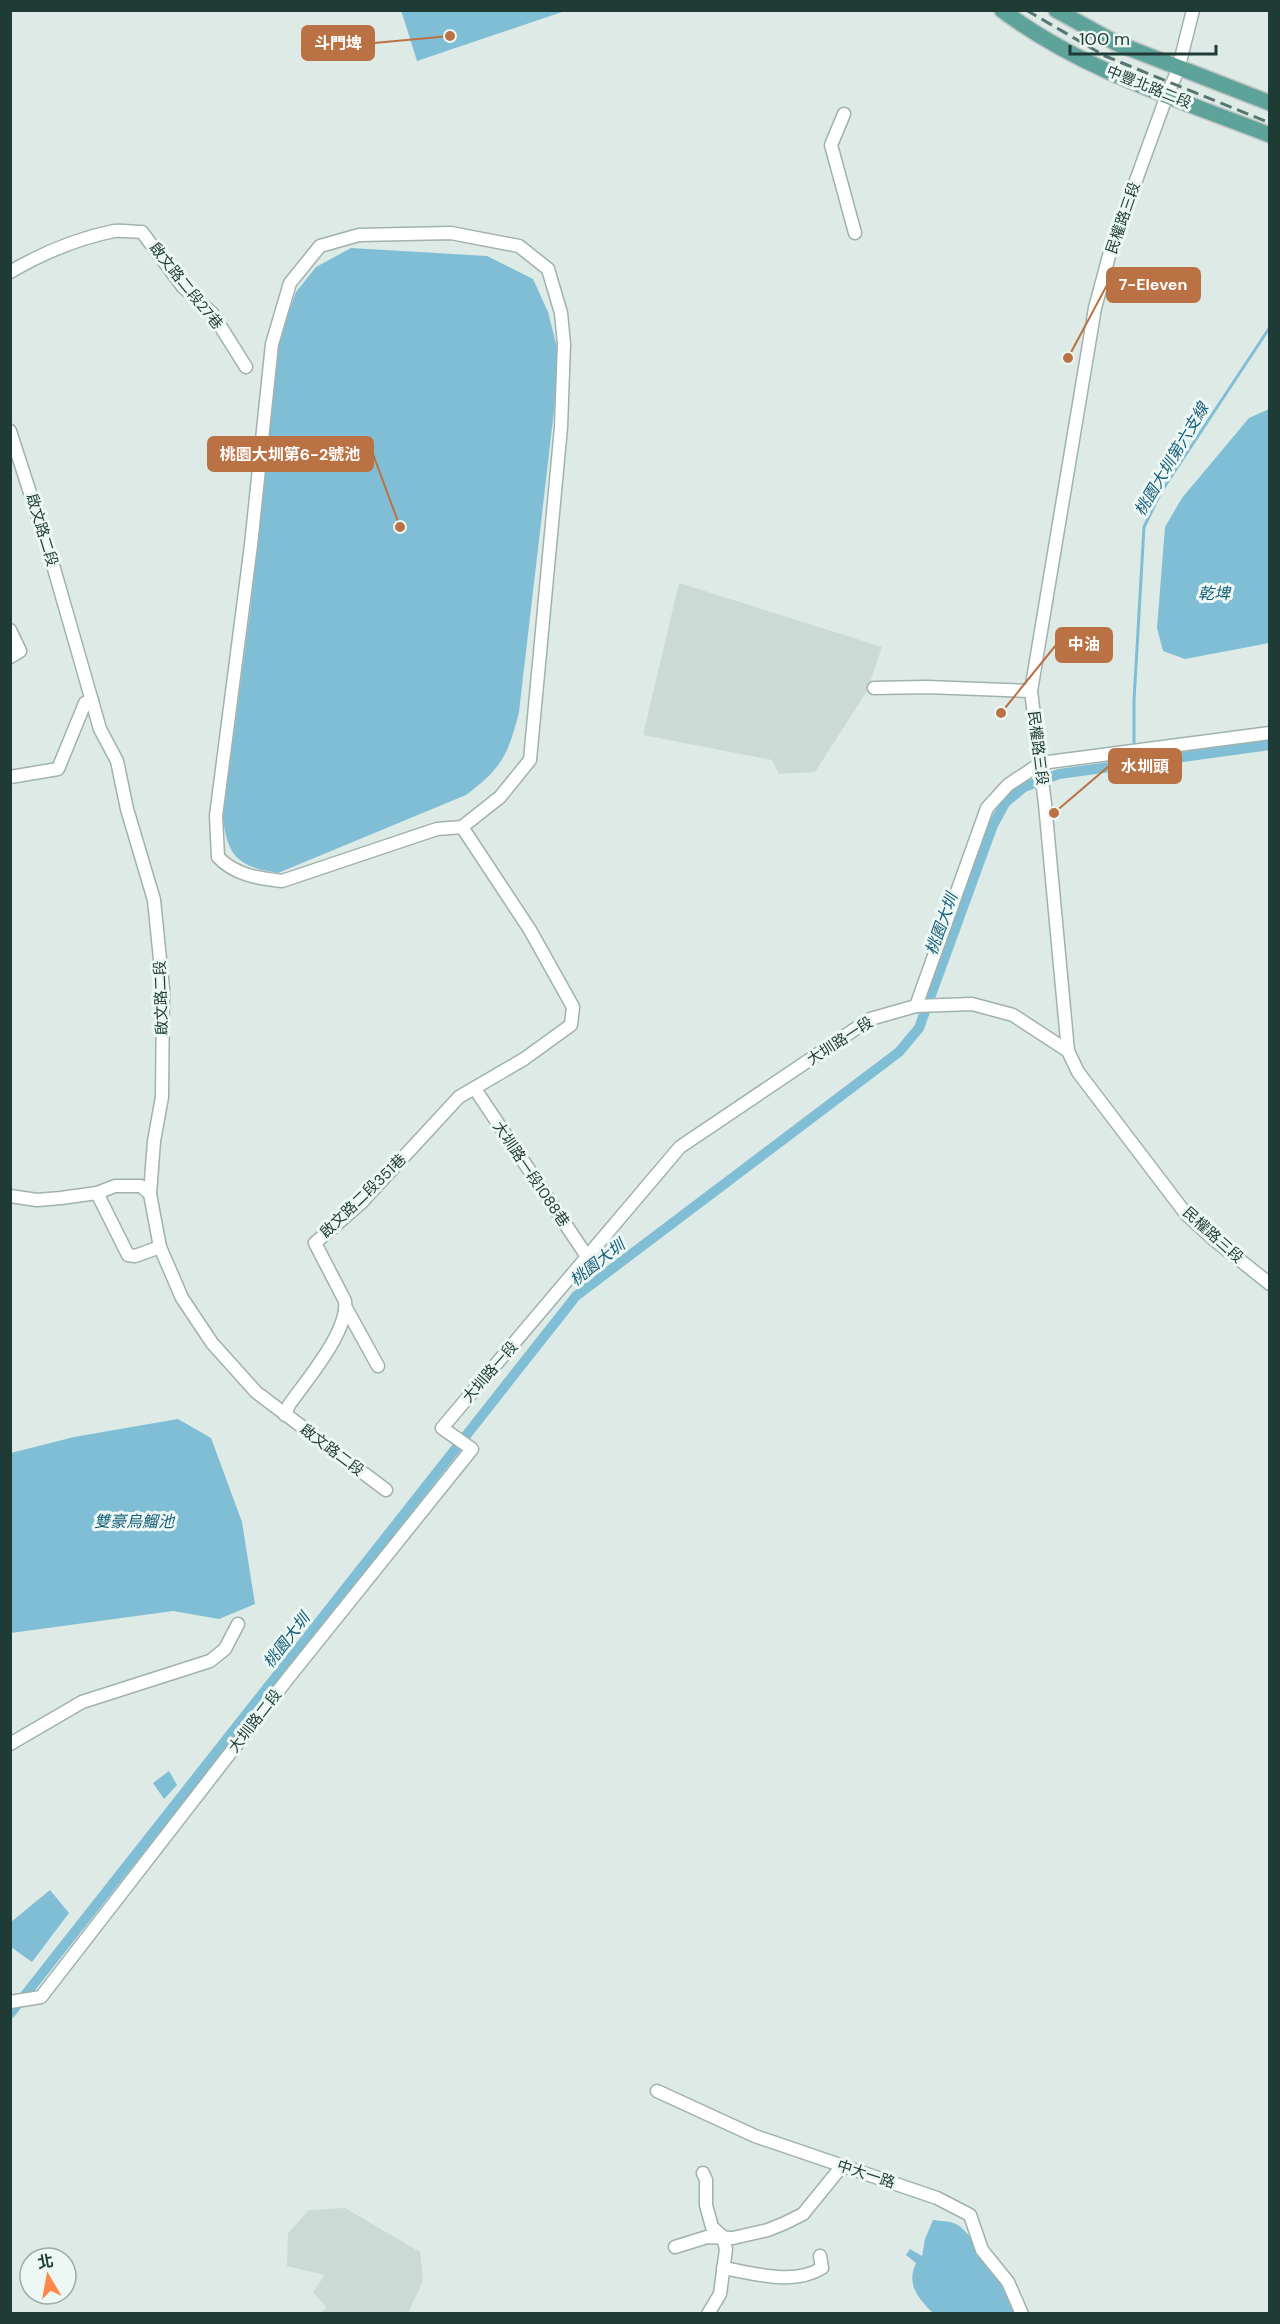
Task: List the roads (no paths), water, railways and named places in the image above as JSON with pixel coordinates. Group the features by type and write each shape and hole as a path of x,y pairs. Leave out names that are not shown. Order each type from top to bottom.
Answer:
{"main road":[{"name":"中豐北路二段","path":"1002,10 1085,61 1269,135"},
{"name":"中豐北路二段","path":"1056,10 1116,43 1178,70 1269,103"}],"street":[{"name":"民權路三段","path":"1193,10 1178,70 1110,252 1095,308 1031,691 1045,802 1068,1051 1078,1072 1186,1214 1269,1284"},
{"path":"844,114 831,145 855,233"},
{"name":"啟文路二段27巷","path":"10,272 30,261 95,236 117,231 142,232 183,287 212,313 246,368"},
{"path":"451,233 519,246 548,269 561,313 564,344 561,427 530,760 500,797 462,827 437,829 282,881 255,878 227,867 218,857 216,816 251,545 272,344 290,283 320,246 360,235 451,233"},
{"name":"啟文路二段","path":"10,431 49,551 100,729 117,761 127,809 154,900 163,989 162,1097 154,1141 150,1194 160,1246 182,1298 212,1343 256,1392 386,1491"},
{"path":"10,630 20,651 10,657"},
{"path":"874,688 927,687 1031,691"},
{"path":"10,777 58,769 85,703 92,700"},
{"path":"918,1006 987,808 1008,785 1041,764 1269,733"},
{"path":"462,827 530,930 573,1007 572,1024 524,1059 475,1089"},
{"name":"大圳路一段","path":"472,1449 442,1428 680,1147 870,1019 918,1006 972,1004 1013,1015 1068,1051"},
{"name":"啟文路二段351巷","path":"346,1308 345,1301 315,1243 362,1202 459,1097 469,1089 475,1089"},
{"name":"大圳路一段1088巷","path":"475,1089 588,1258"},
{"path":"10,1196 37,1200 97,1193 115,1186 141,1186 150,1194"},
{"path":"97,1193 128,1255 135,1256 160,1246"},
{"path":"346,1308 378,1366"},
{"path":"285,1415 289,1405 333,1340 346,1308"},
{"name":"大圳路二段","path":"10,2002 41,1997 289,1677 472,1449"},
{"path":"10,1744 82,1702 210,1661 225,1649 238,1624"},
{"name":"中大一路","path":"657,2091 755,2136 937,2198 970,2215 982,2250 1008,2282 1022,2313"},
{"path":"675,2247 707,2237 733,2238 768,2230 802,2214 842,2166"},
{"path":"703,2173 706,2180 706,2205 712,2227 723,2237 726,2249 720,2294 708,2313"},
{"path":"723,2268 777,2277 811,2275 822,2268 820,2256"}],"water":[{"path":"401,10 565,10 565,11 417,61"},
{"path":"351,248 487,256 533,279 548,312 560,359 519,712 502,760 488,777 466,795 278,873 254,867 237,858 228,842 223,817 251,604 280,336 296,292 316,267"},
{"name":"乾埤","path":"1269,409 1269,643 1185,659 1163,651 1157,628 1165,527 1182,498 1249,418"},
{"name":"雙豪烏鰡池","path":"178,1419 211,1438 242,1522 255,1604 219,1619 173,1611 11,1633 11,1453 74,1437"},
{"path":"169,1771 177,1785 164,1799 153,1783"},
{"path":"50,1890 69,1913 32,1962 11,1947 11,1922"},
{"path":"933,2220 956,2224 972,2239 998,2279 1015,2313 933,2313 923,2302 913,2285 912,2278 916,2263 906,2255 910,2249 922,2256 925,2239"}],"waterway":[{"name":"桃園大圳第六支線","path":"1134,746 1134,700 1144,527 1161,492 1270,327"},
{"name":"桃園大圳","path":"10,2014 576,1296 899,1052 919,1028 993,825 1005,803 1024,787 1059,774 1270,745"},
{"name":"桃園大圳第六支線","path":"1134,753 1134,763"}],"railway":[{"path":"1026,10 1105,56 1270,123"}],"place":[{"name":"斗門埤","path":"450,36"},
{"name":"7-Eleven","path":"1068,358"},
{"name":"桃園大圳第6-2號池","path":"400,527"},
{"name":"中油","path":"1001,713"},
{"name":"水圳頭","path":"1054,813"}]}
